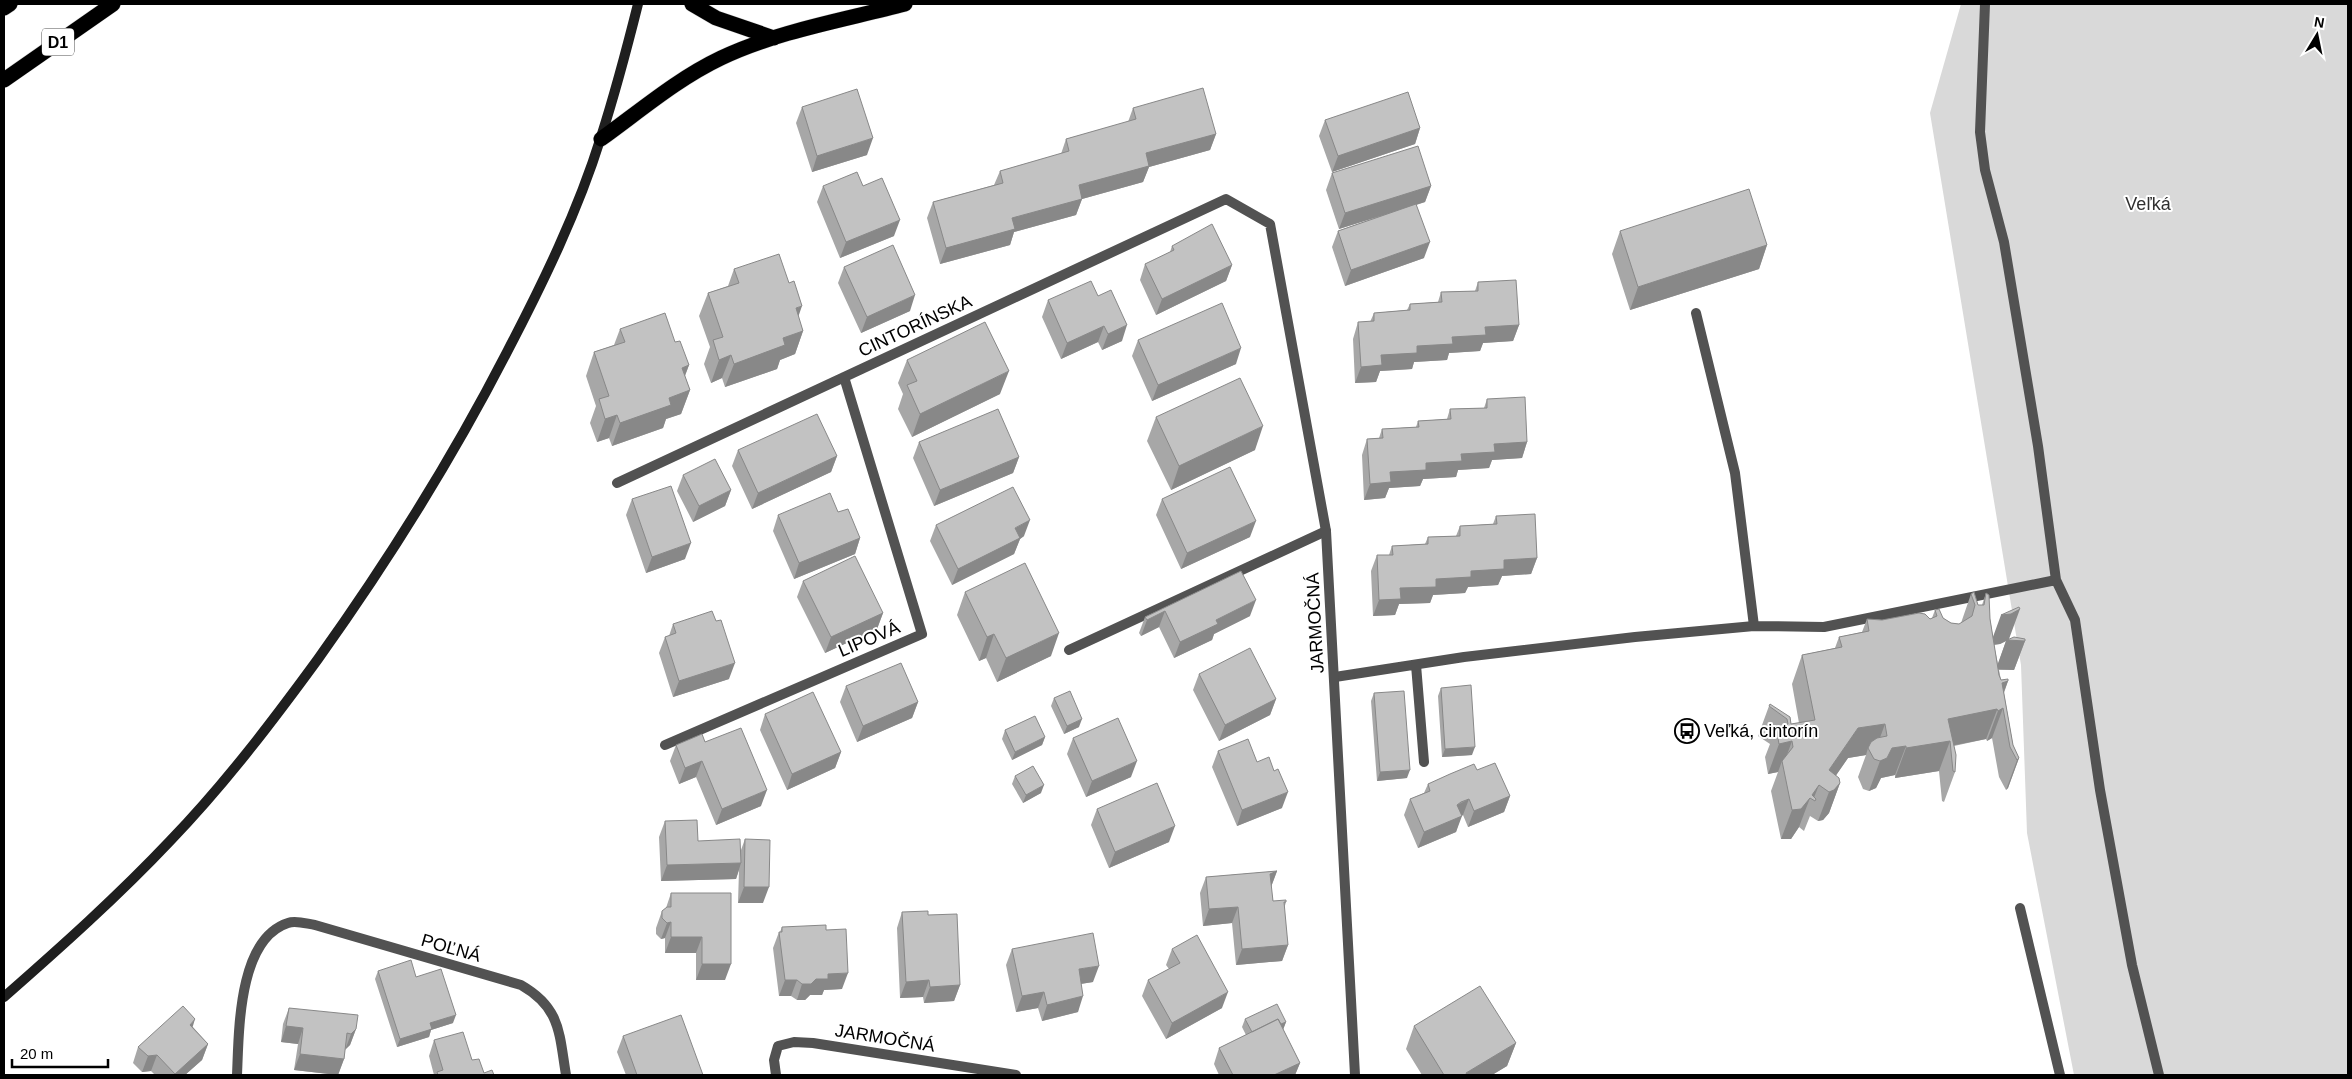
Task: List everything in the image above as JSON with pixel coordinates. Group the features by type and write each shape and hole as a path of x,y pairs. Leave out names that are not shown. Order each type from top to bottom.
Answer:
{"highway":[{"path":"4,8 10,4"},
{"name":"D1","path":"4,80 113,4"},
{"path":"692,4 716,18 774,38"},
{"path":"601,139 682,79 722,57 774,38 905,4"}],"main road":[{"path":"4,998 110,901 172,840 243,757 353,610 440,474 491,384 569,222 601,139 638,4"}],"street":[{"path":"1984,4 1980,132 1985,170 2004,242 2038,446 2056,580 2075,620 2100,790 2130,955 2159,1075"},
{"name":"CINTORÍNSKA","path":"617,483 1226,199"},
{"name":"JARMOČNÁ","path":"1226,199 1270,224 1326,531 1355,1075"},
{"path":"1696,313 1735,473 1754,626"},
{"name":"LIPOVÁ","path":"665,745 922,634 844,377"},
{"path":"1069,650 1326,531"},
{"path":"1335,676 1635,636 1754,626 1824,627 2056,580"},
{"path":"1416,665 1424,762"},
{"path":"2020,908 2060,1075"},
{"name":"POĽNÁ","path":"237,1075 239,1034 245,990 255,954 269,932 290,922 315,925 521,985 539,995 552,1011 559,1034 566,1075"},
{"name":"JARMOČNÁ","path":"776,1075 774,1060 778,1046 794,1042 813,1043 1016,1075"}],"green space":[{"name":"Veľká","path":"1961,4 2348,4 2348,1075 2074,1075 2027,833 2021,665 1930,113"}],"building":[{"path":"1203,88 1216,134 1146,153 1149,166 1079,185 1082,199 1012,218 1015,229 946,248 933,202 1003,183 1000,171 1069,151 1066,139 1136,119 1133,108"},
{"path":"857,89 873,138 817,156 802,107"},
{"path":"1408,92 1420,128 1338,156 1325,120"},
{"path":"1418,146 1431,186 1345,213 1332,173"},
{"path":"857,172 863,186 882,178 900,220 846,242 823,186"},
{"path":"1749,189 1767,245 1638,287 1620,231"},
{"path":"1416,204 1430,242 1351,270 1338,231"},
{"path":"1212,224 1232,265 1162,299 1145,264 1174,250 1172,246"},
{"path":"893,245 915,295 867,317 844,267"},
{"path":"779,254 789,283 794,281 802,306 796,308 803,331 783,338 785,345 734,364 731,355 719,360 713,340 723,337 708,293 739,283 734,269"},
{"path":"1516,280 1519,325 1485,327 1486,335 1452,337 1453,344 1417,346 1417,353 1381,355 1382,365 1361,367 1358,322 1374,321 1374,313 1410,310 1410,304 1442,302 1441,292 1478,291 1478,282"},
{"path":"1091,281 1098,296 1111,290 1127,325 1108,334 1104,326 1067,343 1048,300"},
{"path":"1222,303 1241,348 1158,385 1138,340"},
{"path":"665,313 675,342 680,341 689,365 682,368 690,390 669,398 671,405 620,423 617,415 605,419 599,399 609,396 594,352 625,342 620,329"},
{"path":"985,322 1009,371 920,414 907,385 917,381 907,360"},
{"path":"1240,378 1263,426 1179,466 1156,417"},
{"path":"1525,397 1527,442 1494,444 1495,452 1461,454 1462,461 1426,463 1426,470 1390,472 1391,482 1370,484 1367,439 1383,438 1382,429 1419,427 1418,421 1451,419 1450,409 1487,408 1487,399"},
{"path":"998,409 1019,457 940,490 919,442"},
{"path":"817,414 837,456 758,493 738,450"},
{"path":"715,459 731,490 699,506 683,475"},
{"path":"1230,467 1256,521 1187,553 1162,499"},
{"path":"671,486 691,543 652,557 632,499"},
{"path":"1013,487 1030,520 1015,528 1020,538 958,569 936,525"},
{"path":"830,493 838,512 848,509 860,538 799,563 778,515"},
{"path":"1535,514 1537,558 1504,560 1504,569 1471,571 1471,577 1436,579 1436,587 1400,588 1401,599 1379,600 1377,555 1393,555 1392,546 1428,544 1428,537 1460,536 1460,526 1497,524 1496,516"},
{"path":"855,556 883,613 831,637 803,581"},
{"path":"1025,563 1059,633 1006,658 994,634 987,637 965,592"},
{"path":"1241,571 1256,600 1216,620 1218,624 1180,642 1165,611 1147,620 1145,617"},
{"path":"1974,592 1978,605 1984,605 1986,593 1989,595 1990,619 1999,675 2001,680 2008,679 2008,681 2002,683 2013,745 2019,758 2017,760 2010,747 2003,708 1998,711 1997,709 1948,719 1956,755 1955,772 1953,771 1950,741 1906,748 1906,746 1892,748 1887,758 1880,761 1874,759 1868,748 1871,742 1877,738 1887,736 1885,724 1858,728 1829,770 1839,778 1840,783 1834,790 1829,792 1819,785 1812,795 1816,799 1815,801 1810,798 1801,809 1792,810 1782,761 1793,747 1792,741 1779,744 1776,727 1788,724 1787,719 1769,706 1770,704 1790,717 1791,724 1815,720 1802,655 1842,647 1839,637 1869,631 1867,619 1882,620 1919,613 1925,614 1930,619 1937,616 1935,610 1939,609 1943,618 1951,623 1959,624 1972,616 1975,605 1971,594"},
{"path":"2019,607 2020,609 2011,614 2001,615"},
{"path":"712,611 716,621 721,620 735,663 679,681 665,637 676,633 673,624"},
{"path":"2014,637 2025,639 2025,641 2007,640"},
{"path":"1250,648 1276,699 1225,725 1199,674"},
{"path":"901,663 918,702 863,726 846,686"},
{"path":"1471,685 1475,747 1445,749 1441,688"},
{"path":"1070,691 1082,719 1067,726 1054,698"},
{"path":"1404,691 1410,770 1380,772 1374,693"},
{"path":"813,692 841,752 792,774 765,714"},
{"path":"1035,716 1045,737 1015,752 1005,730"},
{"path":"1118,718 1137,761 1092,781 1073,738"},
{"path":"741,728 767,790 722,809 702,761 685,768 676,745 702,734 705,742"},
{"path":"1248,739 1257,762 1269,757 1274,771 1278,769 1288,792 1242,810 1218,751"},
{"path":"1495,763 1510,796 1474,811 1469,799 1461,802 1457,805 1462,816 1424,832 1410,799 1430,791 1428,784 1450,774 1474,764 1477,770"},
{"path":"1033,766 1044,785 1026,795 1015,776"},
{"path":"1157,783 1175,826 1115,852 1097,809"},
{"path":"697,820 698,841 740,839 741,863 667,865 665,821"},
{"path":"745,839 770,840 769,887 744,887"},
{"path":"1277,871 1270,874 1273,901 1286,900 1284,902 1288,945 1242,949 1238,907 1209,909 1206,877"},
{"path":"671,893 731,893 731,964 702,964 702,937 671,937 671,922 667,923 662,918 662,911 667,907 671,907"},
{"path":"928,911 928,915 957,914 960,985 930,987 929,980 906,982 902,912"},
{"path":"826,925 826,930 846,929 848,973 828,974 828,979 816,979 811,984 802,984 797,980 785,980 779,932 782,932 782,927"},
{"path":"1093,933 1099,966 1079,969 1083,996 1047,1005 1044,992 1022,996 1012,949"},
{"path":"1197,935 1228,992 1172,1023 1148,980 1180,963 1172,949"},
{"path":"411,960 416,977 441,969 456,1015 430,1023 432,1029 400,1039 378,971"},
{"path":"1480,986 1516,1043 1466,1073 1467,1075 1444,1075 1414,1026"},
{"path":"1277,1004 1286,1022 1281,1024 1278,1019 1252,1032 1245,1019"},
{"path":"183,1006 195,1019 190,1025 208,1044 175,1074 157,1055 148,1056 138,1047"},
{"path":"289,1008 358,1015 356,1029 351,1034 347,1033 344,1059 300,1054 303,1028 286,1026"},
{"path":"681,1015 703,1075 637,1075 623,1036"},
{"path":"1278,1019 1300,1063 1274,1075 1233,1075 1219,1048"},
{"path":"463,1032 472,1060 479,1059 484,1073 492,1070 494,1075 438,1075 437,1072 443,1070 434,1040"}],"place":[{"name":"Veľká, cintorín","path":"1687,731"}]}
